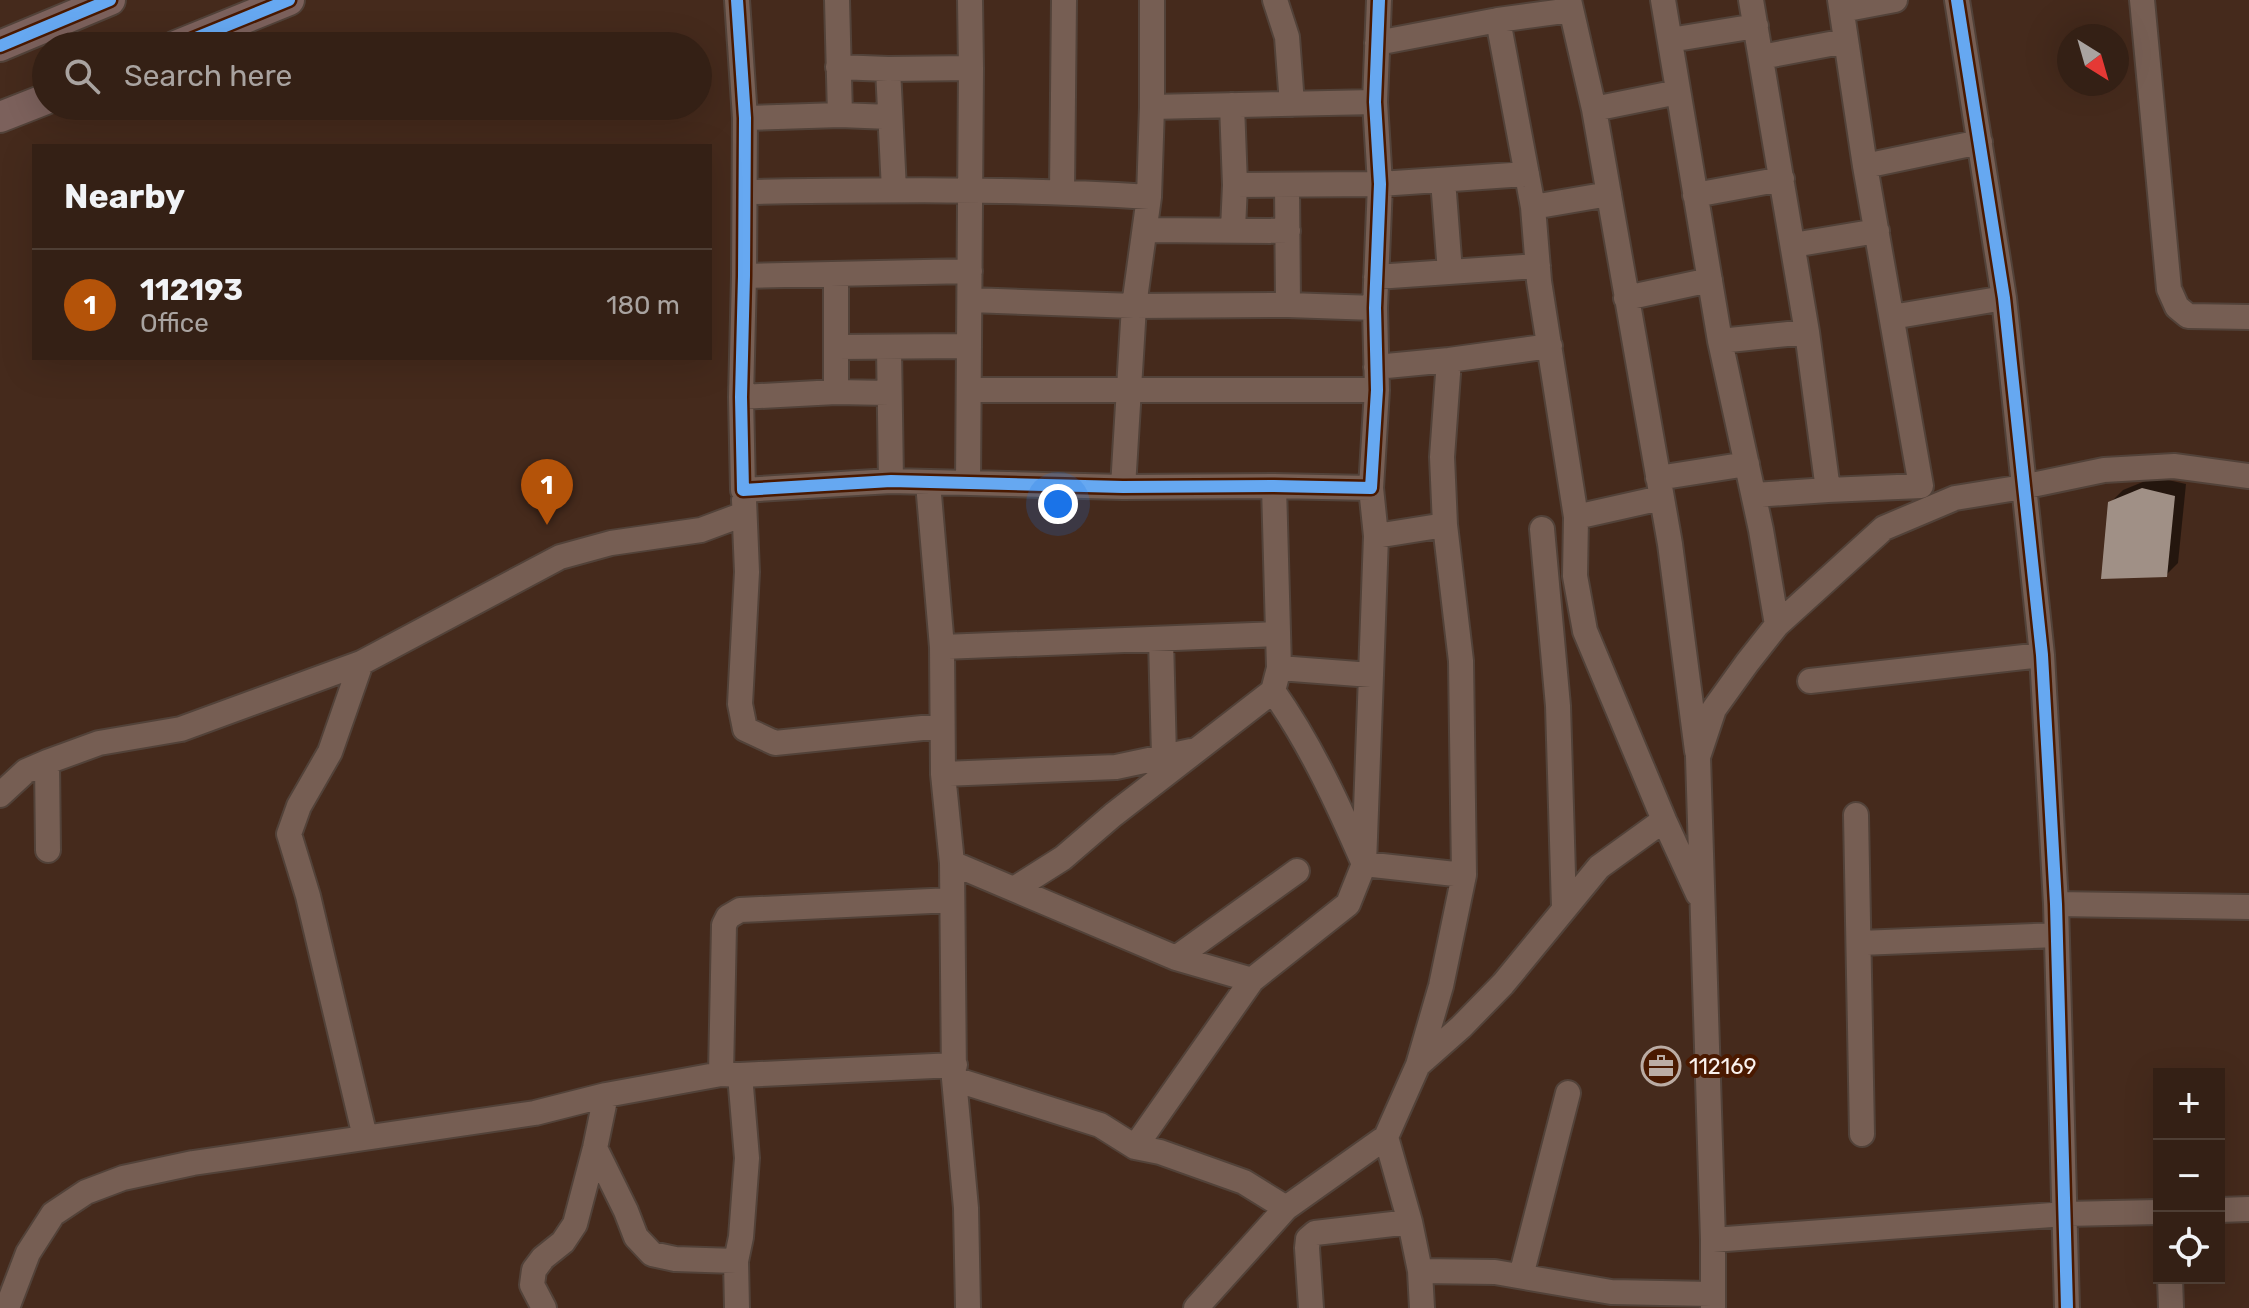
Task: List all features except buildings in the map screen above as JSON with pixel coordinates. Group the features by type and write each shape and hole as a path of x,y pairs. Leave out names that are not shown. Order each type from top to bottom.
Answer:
{"main road":[{"path":"33,32 107,1"},
{"path":"209,32 281,2"},
{"path":"0,46 32,33"},
{"path":"0,117 32,104"}],"street":[{"path":"737,0 745,118 741,397 747,572 740,704 745,729 775,743 942,726"},
{"path":"837,0 840,115"},
{"path":"968,483 970,0"},
{"path":"1062,191 1064,0"},
{"path":"1123,487 1134,306 1149,197 1152,0"},
{"path":"1275,0 1287,37 1292,104"},
{"path":"1135,1147 1252,980 1348,904 1364,864 1376,536 1371,488 1377,378 1375,308 1380,184 1375,102 1379,0"},
{"path":"1663,0 1720,341 1754,495 1777,625"},
{"path":"1751,0 1807,332 1828,490"},
{"path":"1895,0 1841,5 1865,166 1921,486"},
{"path":"1957,0 2004,298 2042,655 2056,904 2067,1308"},
{"path":"2142,0 2169,289 2177,307 2188,316 2249,317"},
{"path":"1377,43 1570,5 1594,109 1670,544 1698,757 1713,1240 1712,1301 1611,1292 1495,1272 1420,1271"},
{"path":"1498,20 1533,207 1538,266 1576,517 1575,576 1585,631 1664,820 1703,903"},
{"path":"1670,40 1756,26"},
{"path":"1761,57 1846,41"},
{"path":"838,67 971,68"},
{"path":"888,69 894,190"},
{"path":"1594,109 1678,92"},
{"path":"1152,107 1375,102"},
{"path":"1232,105 1233,229"},
{"path":"745,118 890,117"},
{"path":"1865,166 1980,142"},
{"path":"1235,185 1380,184 1527,174"},
{"path":"1695,195 1782,179"},
{"path":"1443,180 1450,272"},
{"path":"1287,185 1288,305"},
{"path":"745,192 1062,191 1149,197"},
{"path":"1533,207 1609,194"},
{"path":"1146,230 1288,231"},
{"path":"1793,245 1877,231"},
{"path":"1376,277 1538,266"},
{"path":"744,276 970,271"},
{"path":"836,275 836,392"},
{"path":"1626,298 1710,280"},
{"path":"1892,317 2004,298"},
{"path":"970,300 1134,306 1375,308"},
{"path":"1720,341 1807,332"},
{"path":"837,347 969,346"},
{"path":"970,390 1129,390 1377,378 1449,360 1550,346"},
{"path":"889,348 891,481"},
{"path":"1196,1308 1286,1208 1386,1137 1418,1065 1441,986 1464,875 1461,661 1445,525 1442,457 1449,360"},
{"path":"741,397 836,392 889,393"},
{"path":"1576,517 1660,488 1747,464"},
{"path":"1698,757 1714,709 1777,625 1884,528 1955,498 2104,470 2174,466 2249,476"},
{"path":"0,795 26,771 47,762 99,743 181,729 361,663 560,557 611,543 701,530 744,502 891,481 1123,487 1371,488"},
{"path":"928,483 942,647 943,774 952,863 955,1072 966,1208 968,1308"},
{"path":"1274,486 1278,634 1276,680 1295,723 1329,785 1364,864"},
{"path":"1754,495 1921,486 1955,498"},
{"path":"1376,536 1445,525"},
{"path":"1542,529 1558,706 1564,908"},
{"path":"942,647 1278,634"},
{"path":"1161,639 1164,757"},
{"path":"1810,681 2042,655"},
{"path":"361,663 330,752 299,806 289,834 308,896 365,1137"},
{"path":"1014,889 1063,858 1113,815 1201,748 1276,680 1371,675"},
{"path":"943,774 1116,767 1201,748"},
{"path":"47,762 48,850"},
{"path":"1856,815 1862,1134"},
{"path":"1418,1065 1503,984 1599,867 1664,820"},
{"path":"952,863 1176,958 1252,980"},
{"path":"1364,864 1464,875"},
{"path":"1176,958 1297,871"},
{"path":"737,1308 736,1261 741,1237 747,1158 730,1074 724,925 728,917 740,910 952,900"},
{"path":"2056,904 2249,907"},
{"path":"1860,943 2056,935"},
{"path":"7,1308 28,1253 53,1214 86,1192 123,1178 193,1163 535,1113 606,1095 730,1074 955,1072 1100,1125 1135,1147 1160,1152 1244,1182 1286,1208"},
{"path":"1521,1276 1568,1093"},
{"path":"544,1308 532,1285 534,1270 563,1242 575,1224 606,1095"},
{"path":"1386,1137 1410,1222 1420,1271 1422,1308"},
{"path":"595,1148 636,1237 652,1254 675,1259 736,1261"},
{"path":"2225,1210 2249,1209"},
{"path":"1713,1240 2065,1214 2153,1212"},
{"path":"1311,1308 1308,1239 1315,1233 1410,1222"},
{"path":"2170,1284 2171,1308"}],"cycle path":[{"path":"33,32 110,0"},
{"path":"210,32 289,0"},
{"path":"737,0 745,118 741,397 743,490 891,481 1123,487 1371,488 1377,390 1375,308 1380,184 1375,102 1379,0"},
{"path":"1957,0 2004,298 2042,655 2056,904 2067,1308"},
{"path":"0,46 32,33"}],"place":[{"name":"112193","path":"547,525"},
{"name":"112169","path":"1661,1066"}]}
